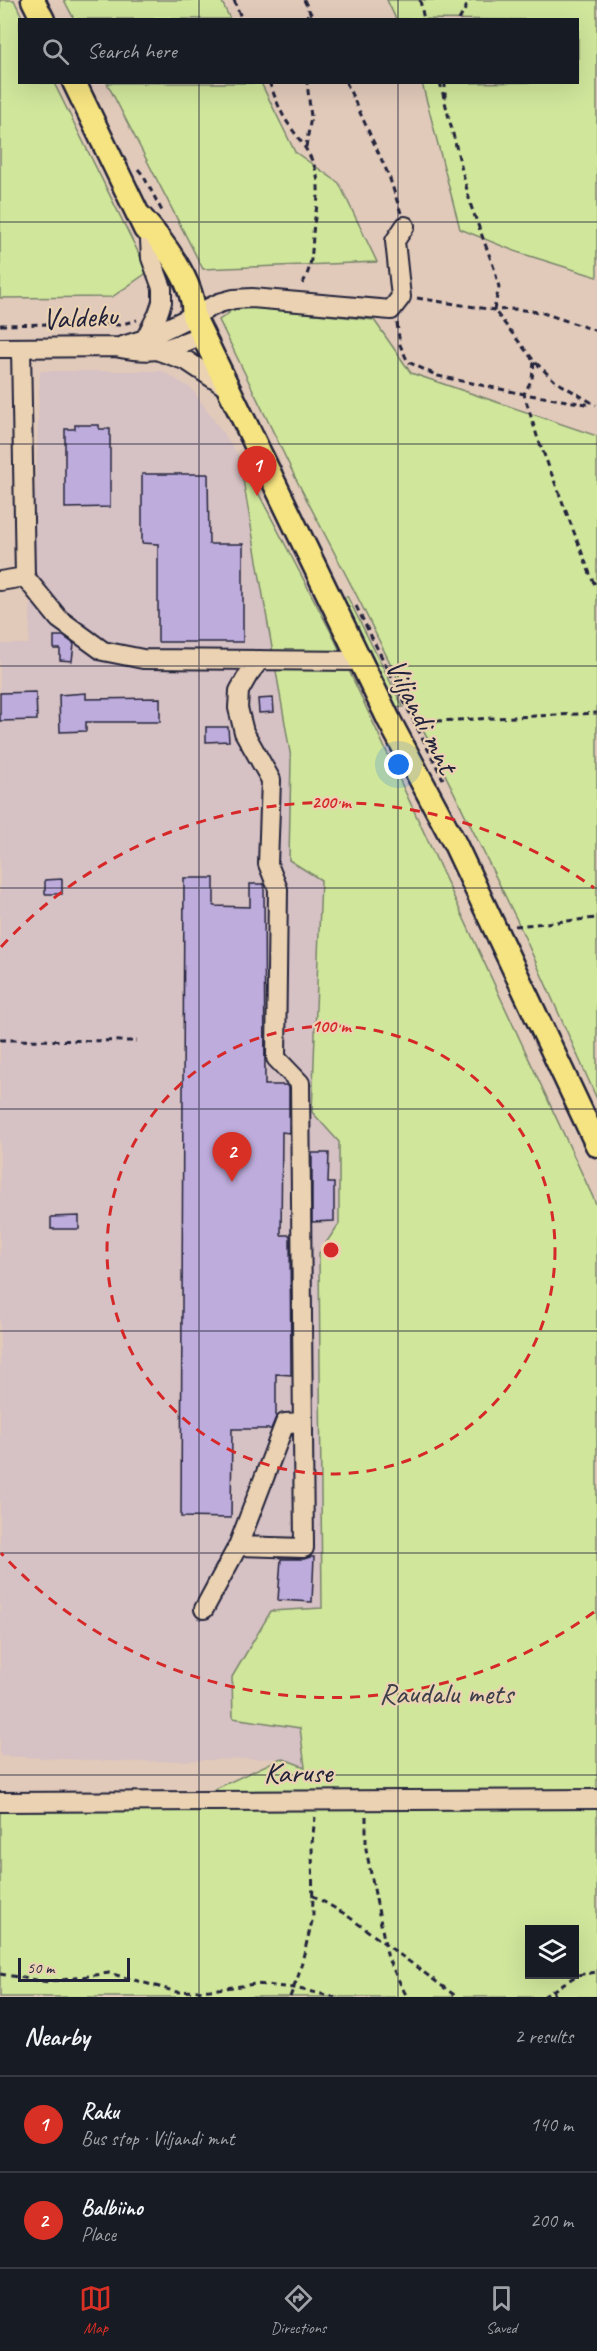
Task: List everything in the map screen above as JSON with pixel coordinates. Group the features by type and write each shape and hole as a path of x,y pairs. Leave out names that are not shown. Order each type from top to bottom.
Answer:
{"main road":[{"path":"33,0 42,18"},
{"name":"Viljandi mnt","path":"75,84 140,216 182,309 198,325"},
{"name":"Viljandi mnt","path":"140,216 160,239 184,280 195,303 198,325 389,720 455,844 597,1145"}],"street":[{"path":"159,351 198,325 219,303 234,299 396,304 395,241 405,226"},
{"path":"145,339 162,303 162,288 152,258 150,240"},
{"name":"Valdeku","path":"0,348 119,347 198,325"},
{"path":"119,347 144,352 159,351 187,361 229,389"},
{"path":"21,348 25,578 59,619 103,651 143,659 360,661"},
{"path":"0,580 25,578"},
{"path":"238,1546 304,1548 300,1083 276,1058 278,889 268,864 271,780 244,732 238,708 239,691 260,660"},
{"path":"204,1609 238,1546 285,1423 303,1422"},
{"name":"Karuse","path":"0,1802 597,1799"}],"path":[{"path":"234,0 241,18"},
{"path":"304,0 313,18"},
{"path":"420,0 424,18"},
{"path":"460,18 470,0"},
{"path":"307,18 308,8"},
{"path":"270,84 284,116 306,147 315,167 318,188 307,278 298,288 292,290"},
{"path":"306,147 311,117 307,84"},
{"path":"347,84 389,176 405,226"},
{"path":"440,84 471,206 499,287 494,310"},
{"path":"445,84 446,106"},
{"path":"596,405 524,394 438,376 408,362 400,345 396,304 435,299 494,310 514,309 540,312 597,331"},
{"path":"494,310 534,361 555,381 596,405"},
{"path":"0,325 54,324 76,321 119,326 143,317"},
{"path":"534,361 532,379 524,394 537,436 591,579 597,588"},
{"path":"354,602 447,787"},
{"path":"415,723 597,713"},
{"path":"520,936 516,926 597,918"},
{"path":"0,1040 136,1041"},
{"path":"290,1997 314,1917 312,1843 318,1800"},
{"path":"366,1812 366,1849 385,1946 388,1959 407,1997"},
{"path":"312,1895 345,1914 385,1946 457,1997"},
{"path":"543,1997 577,1975 597,1972"},
{"path":"0,1974 48,1982 109,1973 177,1992 256,1984 294,1988 335,1997"},
{"path":"554,1990 554,1997"}],"shaded area":[{"path":"40,371 162,371 192,389 239,456 291,758 289,860 321,879 312,1112 339,1142 339,1224 319,1253 322,1608 300,1728 305,1768 281,1758 129,1762 0,1756 0,644 29,644"}],"green space":[{"path":"0,0 14,0 23,18 18,18 18,84 54,84 148,272 112,297 0,298"},
{"path":"64,0 221,0 230,18 73,18"},
{"path":"387,0 597,0 597,277 517,252 460,229 422,84 579,84 579,18 396,18"},
{"path":"108,84 261,84 295,152 339,183 377,262 203,269"},
{"path":"238,306 374,320 411,373 597,436 597,1099 517,920 219,320 229,313 227,308"},
{"name":"Raudalu mets","path":"239,456 333,636 597,1206 597,1997 0,1997 0,1796 194,1799 281,1758 305,1767 300,1728 233,1718 232,1677 271,1611 322,1608 319,1253 339,1224 339,1142 312,1112 321,880 289,860 291,758"},
{"path":"347,596 403,707 395,708 360,638 343,597"}],"building":[{"path":"75,425 99,425 99,429 110,429 110,507 65,508 65,429 75,429"},
{"path":"142,474 208,474 209,544 243,544 243,642 158,642 158,544 142,543"},
{"path":"54,636 63,636 74,644 72,661 60,660 60,649 54,649"},
{"path":"36,692 37,720 0,721 0,693"},
{"path":"86,693 86,699 160,698 160,722 86,722 86,731 60,732 59,695"},
{"path":"273,698 274,712 259,713 258,699"},
{"path":"206,727 228,727 229,741 206,742"},
{"path":"184,878 214,878 214,906 250,907 250,884 264,884 265,1085 286,1085 289,1088 289,1133 282,1132 281,1235 290,1235 291,1375 276,1374 276,1417 271,1429 232,1429 231,1518 181,1517"},
{"path":"62,879 62,894 45,894 45,880"},
{"path":"312,1153 329,1153 328,1183 334,1183 334,1221 312,1222"},
{"path":"79,1216 79,1229 51,1229 51,1217"},
{"path":"314,1557 312,1602 278,1600 281,1559"}],"place":[{"name":"Raku","path":"257,496"},
{"name":"Balbiino","path":"232,1182"}]}
